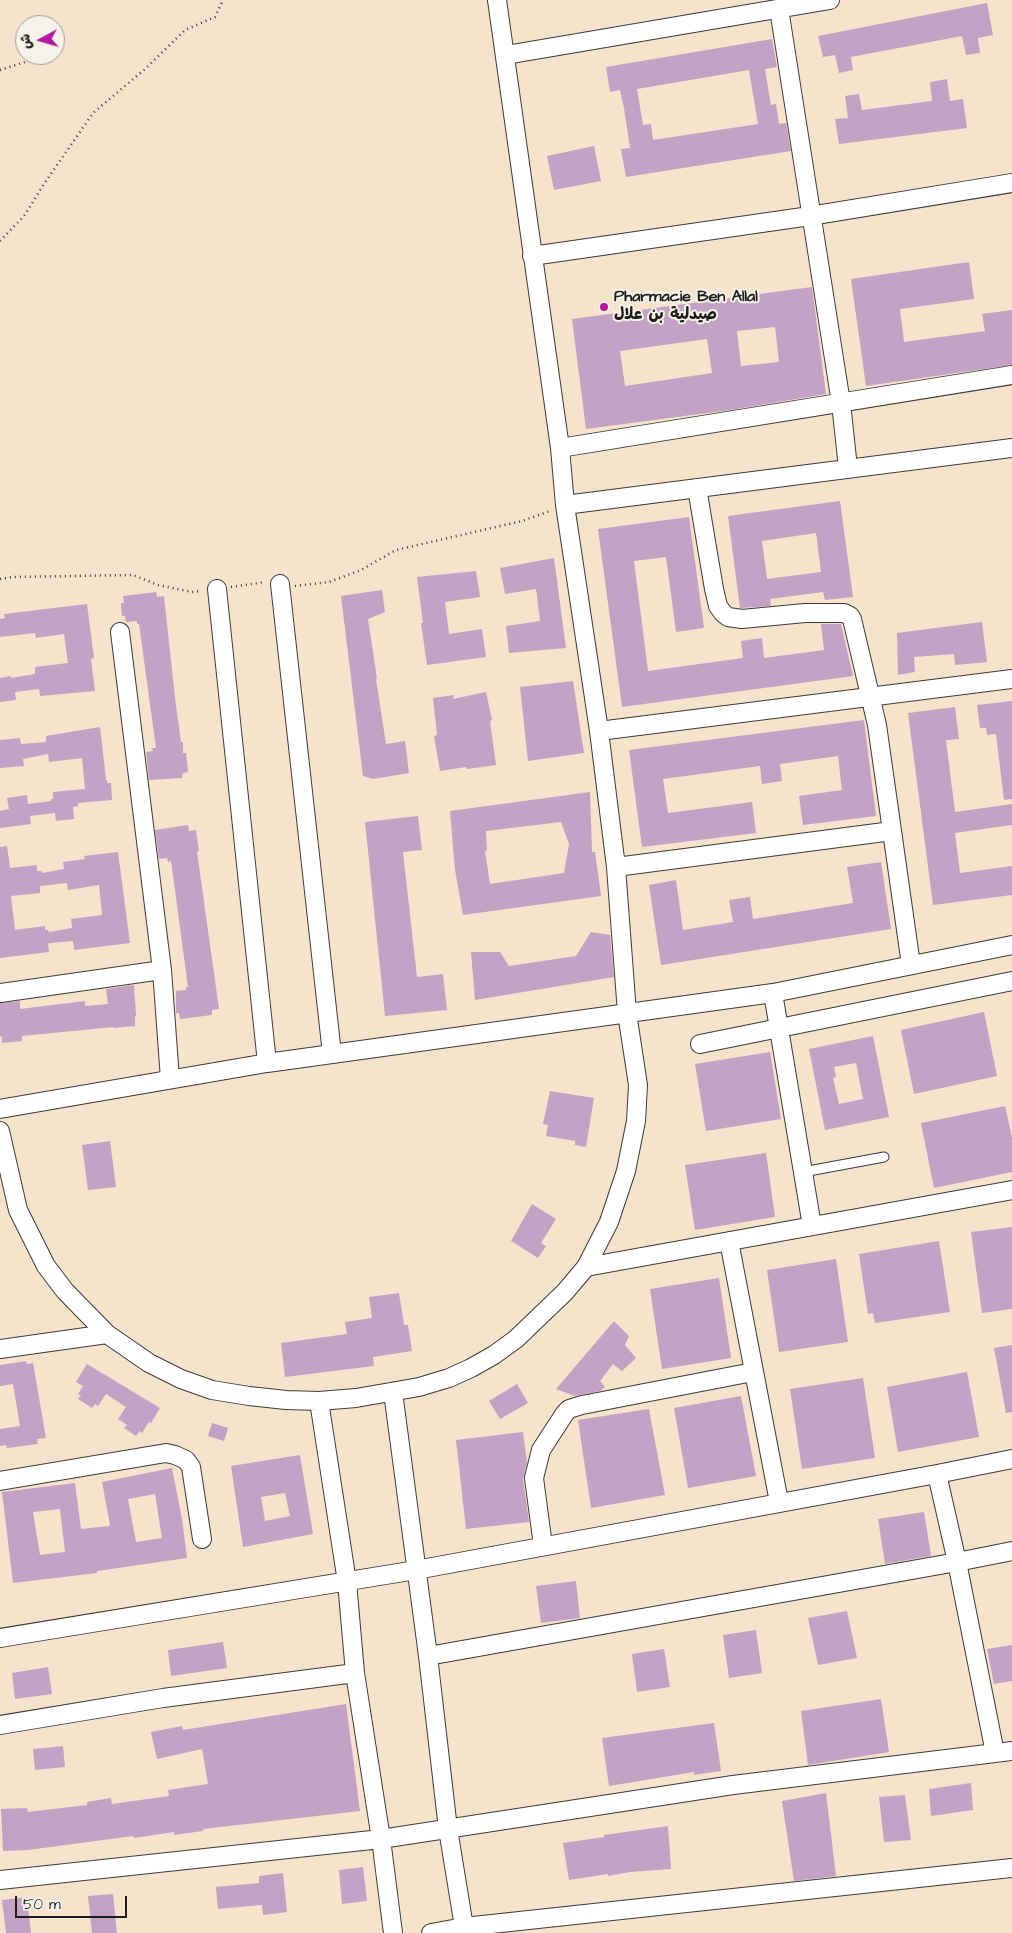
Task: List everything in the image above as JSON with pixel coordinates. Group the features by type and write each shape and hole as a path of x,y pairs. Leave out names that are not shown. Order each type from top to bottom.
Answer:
{"street":[{"path":"0,1130 18,1210 32,1242 46,1266 60,1284 107,1334 149,1363 181,1379 212,1390 286,1400 320,1401 393,1392 449,1378 494,1355 539,1318 586,1267 609,1222 626,1171 636,1121 638,1085 627,1013 616,867 599,731 565,505 560,448 497,0"},
{"path":"506,55 830,0"},
{"path":"779,9 810,216 841,403 848,468"},
{"path":"532,256 810,216 1012,183"},
{"path":"560,448 1012,375"},
{"path":"565,505 1012,448"},
{"path":"697,488 714,589 718,606 722,613 728,617 742,619 805,612 844,614 850,616 854,624 877,725 911,965"},
{"path":"280,584 332,1054"},
{"path":"217,589 267,1064"},
{"path":"120,632 162,970 170,1079"},
{"path":"599,731 1012,679"},
{"path":"616,867 892,830"},
{"path":"0,1109 170,1079 332,1054 773,993 1012,945"},
{"path":"0,993 162,970"},
{"path":"700,1044 1012,981"},
{"path":"773,993 812,1226"},
{"path":"586,1267 1012,1190"},
{"path":"728,1241 780,1502"},
{"path":"0,1349 107,1334"},
{"path":"543,1546 534,1478 541,1450 560,1419 569,1410 582,1405 753,1372"},
{"path":"393,1392 428,1656 448,1829 464,1927"},
{"path":"320,1401 347,1582 355,1673 381,1839 393,1933"},
{"path":"0,1482 166,1453 175,1454 186,1460 191,1466 202,1538"},
{"path":"0,1638 416,1570 1012,1459"},
{"path":"0,1880 381,1839 733,1785 1004,1752 937,1474"},
{"path":"428,1656 1012,1551"},
{"path":"0,1725 162,1698 355,1673"},
{"path":"431,1933 464,1927 1012,1868"}],"lane":[{"path":"803,1172 884,1157"}],"path":[{"path":"0,241 24,216 93,113 144,70 185,30 215,17 222,0"},
{"path":"0,70 16,65"},
{"path":"0,579 14,577 133,575 158,585 192,592 267,582 291,586 330,582 361,570 396,550 522,521 565,505"}],"building":[{"path":"987,3 993,35 978,38 980,53 966,55 962,36 851,57 853,70 839,73 835,55 823,57 818,36"},
{"path":"772,39 777,67 765,69 771,105 776,104 779,124 786,123 791,151 626,177 621,149 630,148 624,108 620,90 610,92 606,67","holes":["749,70 758,124 653,140 651,124 643,125 637,89"]},
{"path":"947,79 950,101 963,99 967,128 839,144 835,119 848,118 845,96 859,94 862,110 932,101 930,82"},
{"path":"594,146 601,181 554,190 547,156"},
{"path":"969,262 974,299 900,309 904,342 985,331 982,314 1012,310 1012,365 866,386 851,279"},
{"path":"812,287 826,394 730,410 586,429 572,319","holes":["775,327 779,362 741,366 737,331","707,339 712,373 625,386 620,351"]},
{"path":"840,501 853,597 825,600 823,592 770,599 771,606 740,608 728,516","holes":["816,533 821,572 767,579 762,541"]},
{"path":"689,517 704,628 676,632 666,557 634,561 648,671 743,658 741,641 762,638 764,658 824,650 821,624 841,624 853,676 622,707 598,529"},
{"path":"554,558 566,648 509,653 506,626 540,621 536,589 505,594 500,568"},
{"path":"476,571 480,597 445,602 449,634 482,629 486,657 427,665 417,577"},
{"path":"382,590 385,612 368,619 376,679 386,744 405,741 409,773 373,779 363,776 341,596"},
{"path":"156,592 157,597 164,596 181,742 183,742 183,753 186,753 188,772 183,773 182,778 149,780 146,752 153,751 152,748 156,748 139,624 137,624 137,621 126,622 125,616 122,616 121,603 124,603 123,596"},
{"path":"87,604 94,658 91,659 95,691 40,696 39,689 15,692 16,700 0,702 0,678 35,674 35,667 68,663 64,634 36,638 35,633 0,637 0,619 5,618 4,614"},
{"path":"982,622 987,662 955,665 954,654 914,657 915,672 898,675 897,633"},
{"path":"573,681 584,753 528,761 520,687"},
{"path":"486,692 492,720 490,721 496,765 440,771 434,736 437,735 433,698 454,695 453,699"},
{"path":"1012,701 1012,799 1004,800 996,734 987,735 986,728 980,728 977,705"},
{"path":"955,707 959,739 946,740 955,812 1012,804 1012,825 955,833 960,873 1012,866 1012,895 933,905 908,713"},
{"path":"864,720 876,816 803,825 799,796 842,790 838,756 780,764 782,781 762,784 760,766 663,779 668,813 752,802 756,833 642,847 629,750"},
{"path":"100,727 106,779 108,783 111,783 112,800 78,803 78,806 73,807 74,819 56,821 55,813 30,816 31,824 0,828 0,811 9,809 7,798 27,795 28,804 51,801 53,799 53,792 85,789 82,758 49,762 48,754 23,759 24,766 0,768 0,740 20,738 21,744 46,742 46,736"},
{"path":"590,792 592,852 595,852 601,896 463,915 455,870 450,811","holes":["561,822 569,844 564,873 490,884 485,851 487,850 486,831"]},
{"path":"418,816 422,850 403,852 417,977 443,974 447,1010 385,1016 365,822"},
{"path":"188,825 189,831 196,830 199,851 197,852 219,1009 212,1010 212,1015 180,1019 179,1013 176,1013 176,991 186,990 186,987 188,987 171,861 168,862 167,858 159,859 155,830"},
{"path":"7,846 10,868 37,865 37,871 42,873 64,869 63,862 85,859 84,856 118,852 130,943 74,950 73,941 50,943 48,944 49,952 0,958 0,847","holes":["67,883 68,890 99,885 102,915 71,919 72,928 49,932 45,930 45,926 15,930 11,896 40,893 40,886"]},
{"path":"881,862 891,929 661,965 649,885 676,880 683,930 733,922 729,900 750,897 753,919 853,903 847,867"},
{"path":"591,932 610,935 614,977 475,1000 471,952 500,952 509,966 576,956"},
{"path":"134,985 135,1026 22,1036 22,1041 2,1043 2,1036 0,1037 0,1003 20,1001 20,1009 85,1001 85,1006 108,1004 106,989"},
{"path":"984,1012 997,1076 914,1094 901,1030"},
{"path":"873,1036 889,1117 825,1130 809,1049","holes":["856,1063 863,1099 839,1104 833,1078 836,1077 834,1067"]},
{"path":"770,1052 781,1119 706,1131 695,1064"},
{"path":"550,1091 594,1098 586,1147 575,1145 575,1141 546,1136 548,1125 543,1124"},
{"path":"1005,1106 1012,1138 1012,1172 934,1188 921,1123"},
{"path":"110,1141 116,1187 88,1190 82,1145"},
{"path":"766,1153 775,1217 695,1230 685,1165"},
{"path":"532,1204 556,1219 541,1243 546,1246 538,1258 511,1241"},
{"path":"1012,1227 1012,1309 982,1313 971,1232"},
{"path":"939,1241 950,1312 875,1323 873,1313 868,1314 859,1254"},
{"path":"836,1259 848,1342 779,1352 767,1270"},
{"path":"719,1278 731,1358 662,1369 650,1289"},
{"path":"399,1293 404,1325 408,1325 412,1351 373,1357 374,1366 285,1377 281,1343 347,1334 345,1322 372,1318 369,1297"},
{"path":"614,1321 629,1336 625,1345 636,1358 622,1371 613,1364 600,1381 605,1387 600,1391 574,1396 556,1389"},
{"path":"1012,1345 1012,1412 1006,1413 994,1348"},
{"path":"26,1361 27,1364 33,1363 46,1438 37,1439 38,1444 7,1448 6,1445 0,1446 0,1429 20,1426 13,1384 0,1386 0,1365"},
{"path":"87,1364 160,1408 142,1433 140,1431 136,1436 124,1428 127,1425 118,1419 126,1407 106,1394 98,1406 95,1404 92,1408 78,1399 81,1395 78,1394 83,1386 76,1382"},
{"path":"967,1372 979,1437 898,1452 887,1387"},
{"path":"863,1378 875,1458 802,1469 790,1389"},
{"path":"517,1384 528,1403 500,1419 489,1401"},
{"path":"741,1396 756,1476 688,1488 674,1408"},
{"path":"649,1409 665,1495 591,1508 578,1420"},
{"path":"212,1423 228,1428 224,1441 208,1436"},
{"path":"523,1432 527,1463 523,1479 529,1522 466,1529 456,1440"},
{"path":"300,1455 313,1534 243,1547 231,1466","holes":["285,1493 290,1516 265,1521 261,1497"]},
{"path":"172,1468 187,1558 97,1571 97,1573 13,1583 2,1492 75,1483 81,1529 110,1525 102,1482","holes":["155,1494 162,1538 136,1542 128,1499","60,1509 65,1552 40,1555 33,1512"]},
{"path":"924,1512 931,1556 885,1564 878,1519"},
{"path":"576,1581 580,1618 541,1623 536,1586"},
{"path":"847,1611 857,1658 818,1665 808,1618"},
{"path":"756,1630 762,1673 729,1678 723,1635"},
{"path":"223,1642 227,1668 171,1676 168,1650"},
{"path":"1012,1645 1012,1681 994,1684 987,1649"},
{"path":"664,1649 670,1687 637,1692 632,1654"},
{"path":"48,1667 52,1694 15,1699 12,1673"},
{"path":"881,1699 889,1752 808,1765 801,1711"},
{"path":"346,1704 360,1811 203,1829 203,1831 174,1835 174,1832 28,1850 3,1851 1,1809 27,1808 28,1812 87,1805 87,1802 111,1798 112,1804 169,1796 168,1790 208,1784 202,1749 157,1759 151,1732 182,1726 183,1730"},
{"path":"714,1723 721,1771 694,1775 694,1772 609,1786 602,1738"},
{"path":"63,1746 65,1767 35,1770 33,1749"},
{"path":"971,1783 973,1810 931,1816 929,1789"},
{"path":"826,1793 836,1876 794,1881 782,1801"},
{"path":"905,1795 911,1840 884,1842 879,1797"},
{"path":"668,1826 671,1869 630,1872 608,1876 608,1874 569,1880 563,1843"},
{"path":"363,1867 367,1901 342,1904 339,1870"},
{"path":"283,1873 287,1912 263,1915 262,1905 218,1909 216,1887 259,1883 259,1876"},
{"path":"113,1894 117,1933 92,1933 88,1896"},
{"path":"27,1897 31,1933 6,1933 2,1900"}],"place":[{"name":"Pharmacie Ben Allal صيدلية بن علال","path":"604,307"}]}
